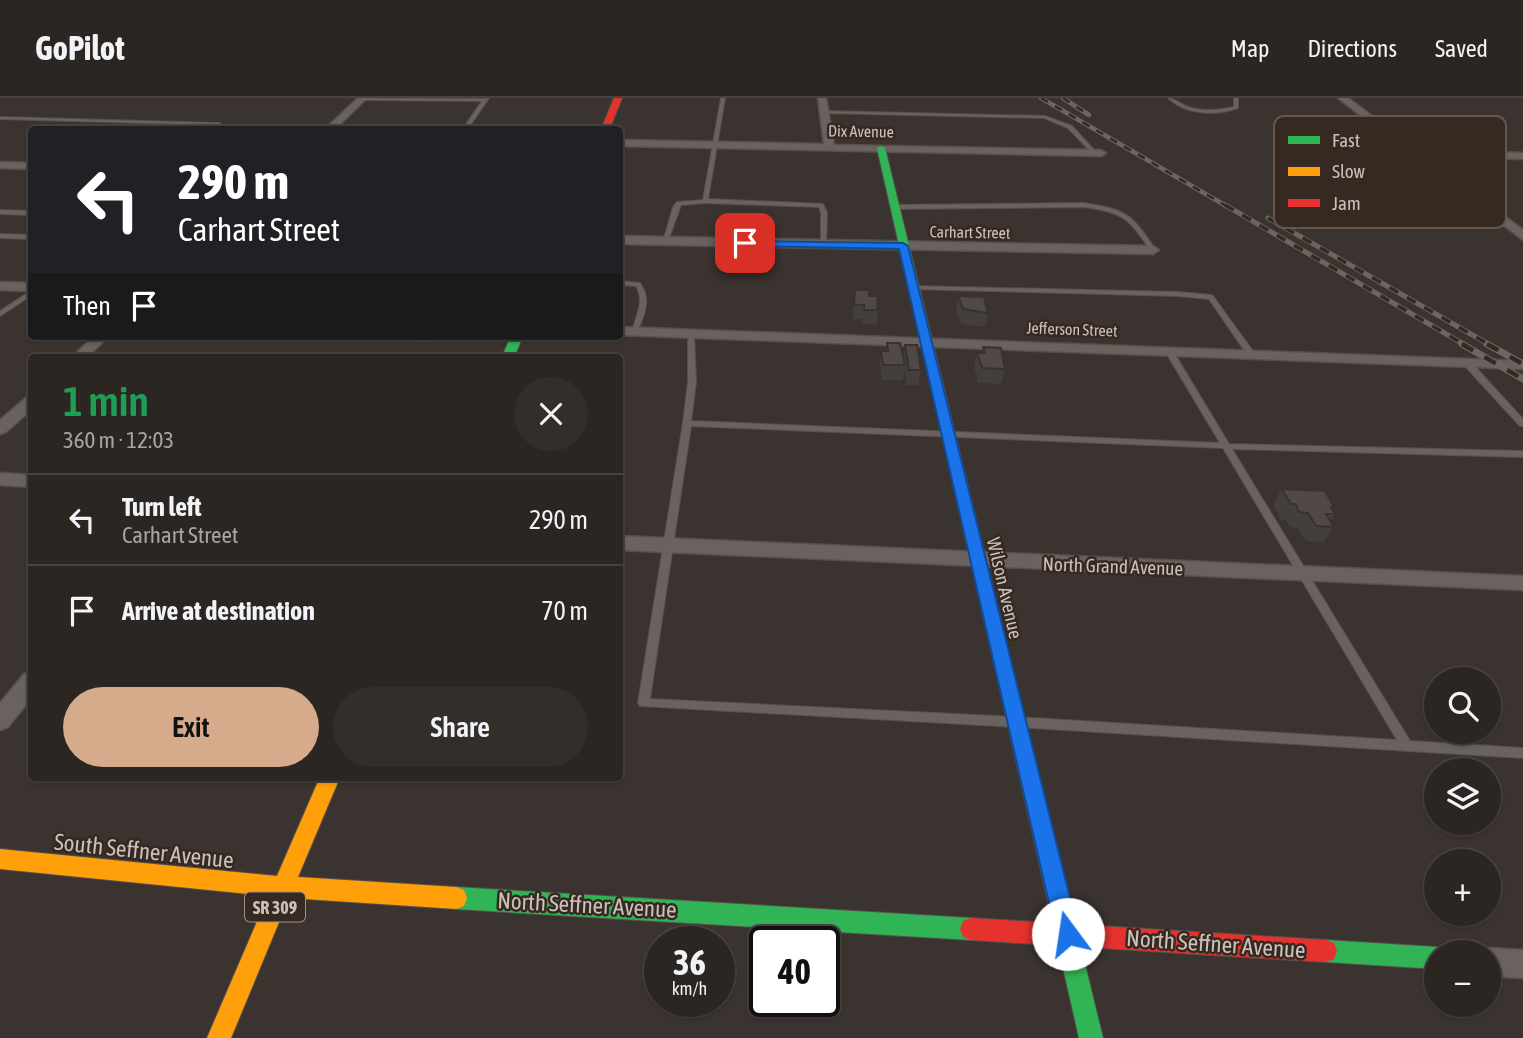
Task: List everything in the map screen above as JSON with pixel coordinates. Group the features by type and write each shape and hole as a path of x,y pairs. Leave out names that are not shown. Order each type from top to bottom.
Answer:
{"street":[{"path":"332,126 363,98"},
{"path":"607,126 618,98"},
{"path":"822,98 829,146"},
{"path":"1342,98 1366,116"},
{"name":"Dix Avenue","path":"623,143 1098,153"},
{"name":"Wilson Avenue","path":"881,148 1091,1038"},
{"path":"0,165 28,166"},
{"path":"1506,223 1523,236"},
{"name":"Carhart Street","path":"623,240 1153,250"},
{"path":"0,286 28,289"},
{"name":"Jefferson Street","path":"627,331 1523,365"},
{"path":"82,354 98,340"},
{"path":"0,429 28,404"},
{"path":"0,480 28,481"},
{"name":"North Grand Avenue","path":"623,543 1523,583"},
{"path":"0,720 28,685"},
{"name":"SR 309","path":"219,1038 328,781"},
{"name":"South Seffner Avenue","path":"0,859 283,887"},
{"name":"North Seffner Avenue","path":"283,887 1424,957"},
{"path":"1501,963 1523,964"}],"lane":[{"path":"363,98 486,99"},
{"path":"705,201 723,98"},
{"path":"1170,98 1177,105 1219,112 1236,108 1236,98"},
{"path":"467,126 486,99"},
{"path":"824,112 1045,117 1070,127 1098,153"},
{"path":"0,118 219,124 216,126"},
{"path":"665,241 679,203 705,201 821,205 824,213 824,245"},
{"path":"894,207 1084,205 1113,209 1124,212 1134,222 1153,250"},
{"path":"0,212 28,213"},
{"path":"0,236 28,237"},
{"path":"623,283 638,284 644,289 646,296 627,331"},
{"path":"913,288 1211,297 1251,354"},
{"path":"0,314 28,292"},
{"path":"691,333 692,382 687,423 645,703 1016,722 1523,753"},
{"path":"1170,351 1406,746"},
{"path":"1466,362 1523,424"},
{"path":"687,423 1225,446 1523,454"}],"building":[{"path":"855,290 869,290 869,296 877,296 878,310 864,310 864,305 854,305"},
{"path":"958,296 984,297 988,313 963,309"},
{"path":"887,343 900,343 905,365 883,365 881,351 888,351"},
{"path":"905,345 917,345 921,370 909,370"},
{"path":"983,347 1001,348 1005,369 982,368 977,353 985,353"},
{"path":"1282,489 1325,491 1334,507 1331,507 1335,514 1326,514 1334,527 1316,526 1308,513 1299,512 1296,504 1291,504"}],"railway":[{"path":"1041,98 1228,207"},
{"path":"1063,98 1089,115"},
{"path":"1225,205 1465,345"},
{"path":"1268,218 1274,221"},
{"path":"1285,228 1490,345"},
{"path":"1462,344 1523,379"},
{"path":"1487,344 1523,364"}],"traffic: fast":[{"path":"881,148 1091,1038"},
{"path":"509,354 515,340"},
{"path":"456,898 971,929"},
{"path":"1326,951 1424,957"}],"traffic: slow":[{"path":"219,1038 328,781"},
{"path":"0,859 283,887 456,898"}],"traffic: jam":[{"path":"607,126 618,98"},
{"path":"971,929 1326,951"}],"route":[{"path":"745,243 903,246 1068,934"}]}
